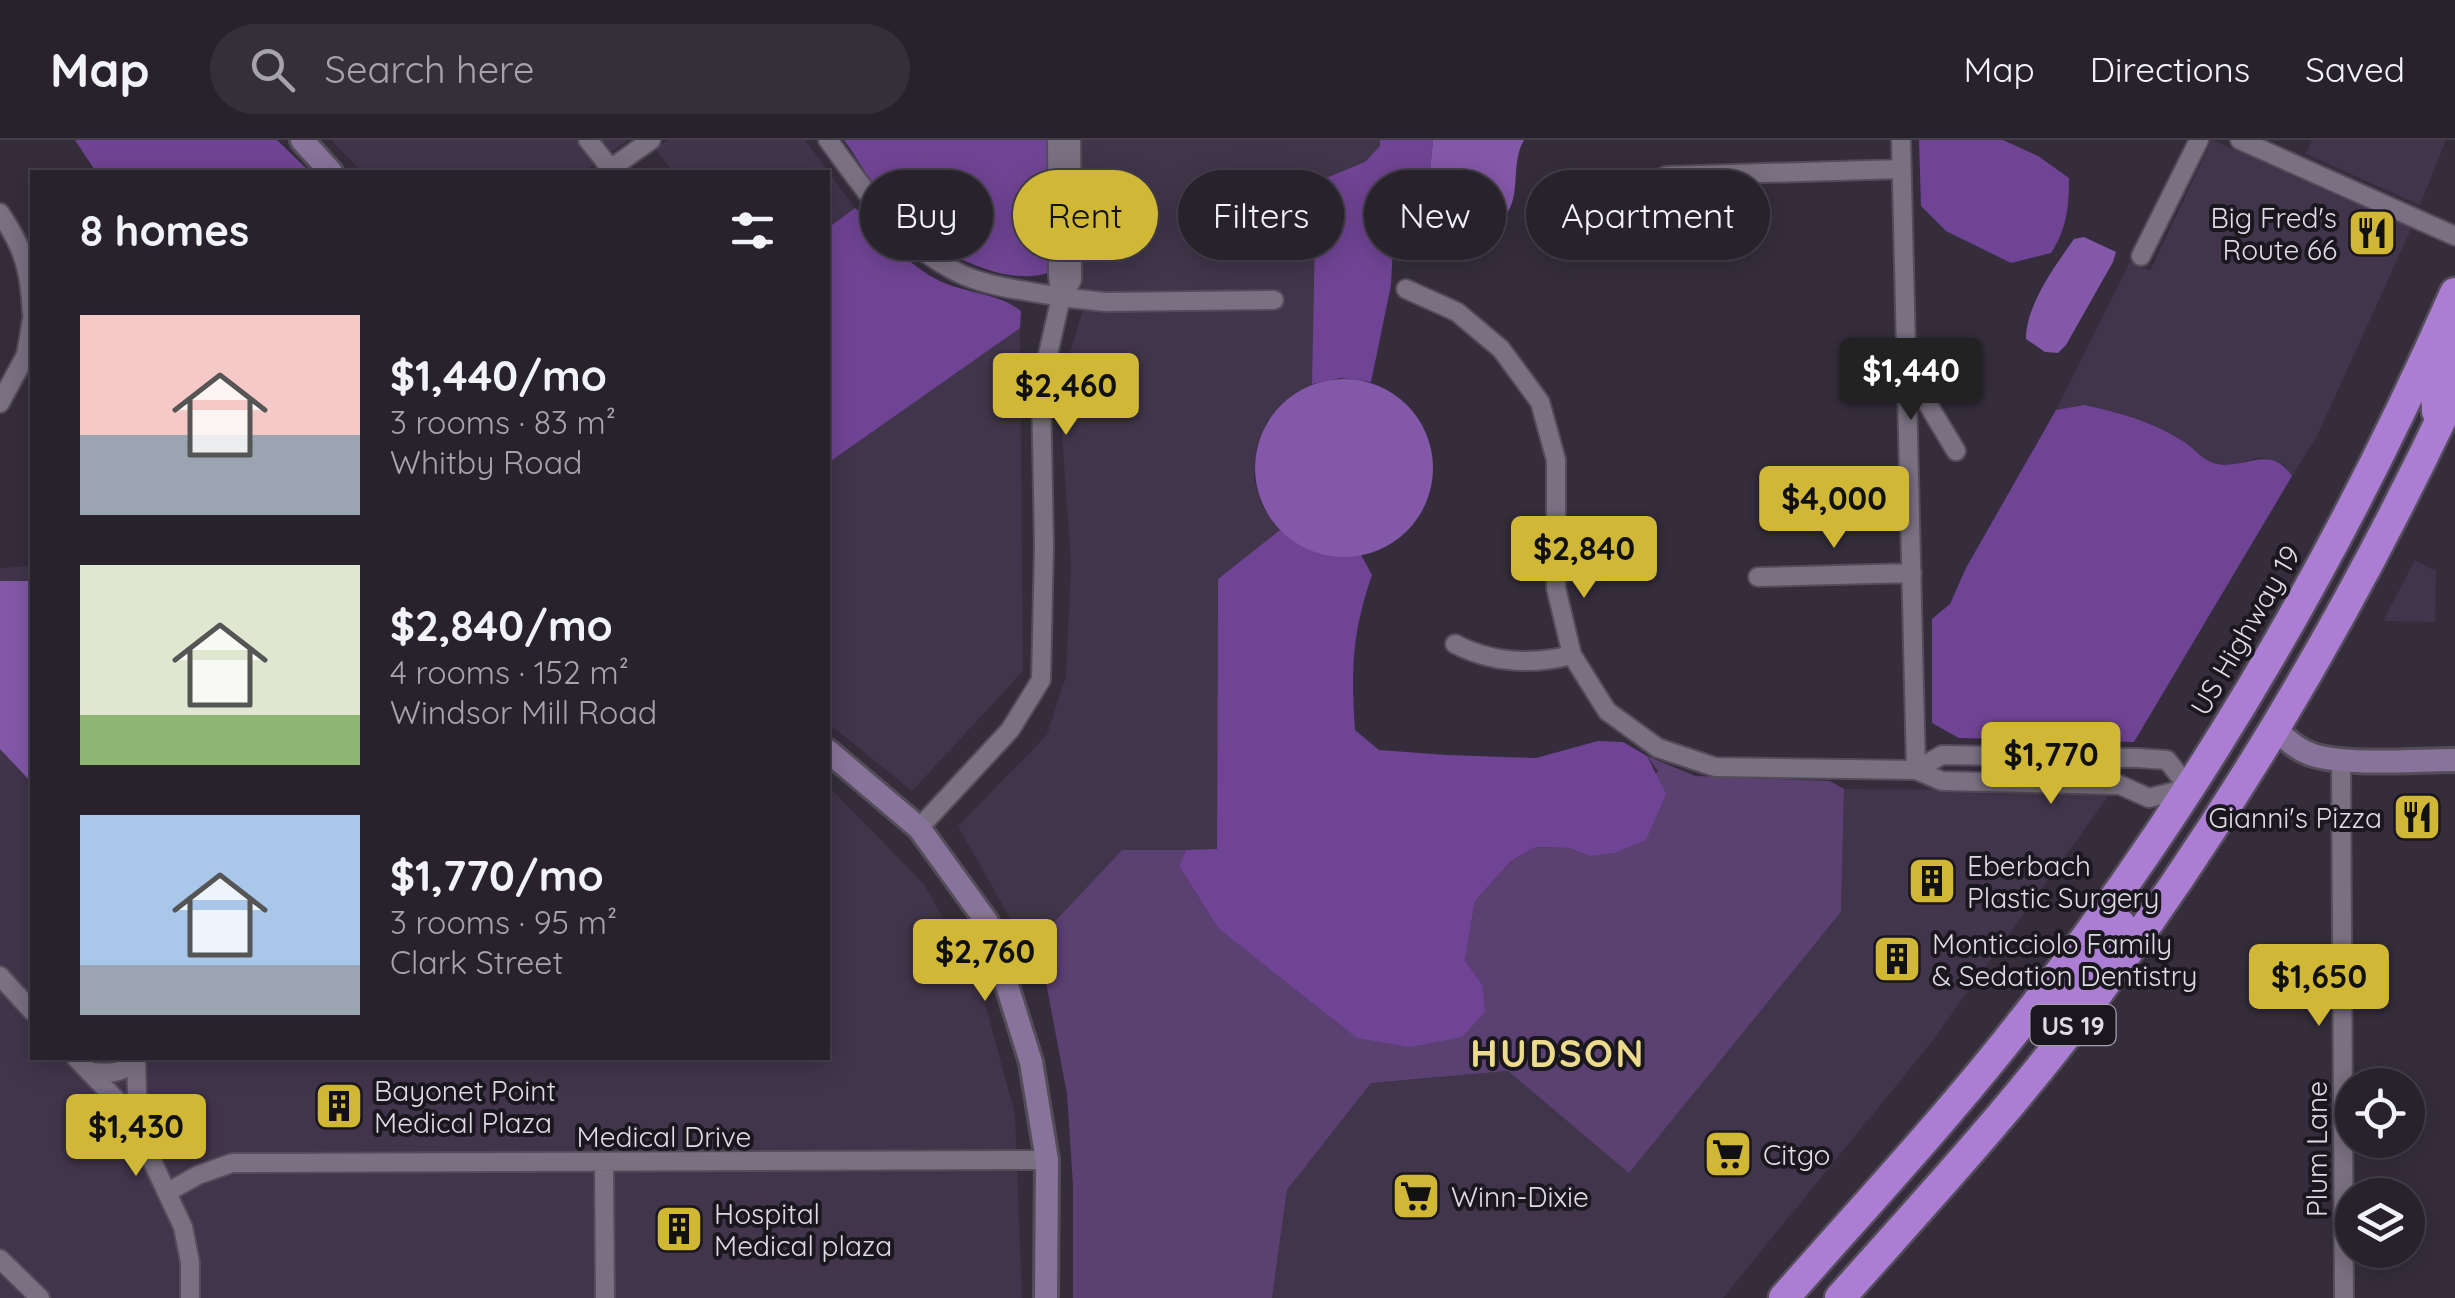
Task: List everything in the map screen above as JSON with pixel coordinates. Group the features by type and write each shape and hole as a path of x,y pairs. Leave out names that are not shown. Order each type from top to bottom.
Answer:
{"highway":[{"name":"US Highway 19","path":"1784,1298 1972,1086 2014,1033 2123,885 2188,788 2252,688 2353,504 2455,293"},
{"path":"2437,429 2436,388 2455,345"},
{"name":"US 19","path":"1840,1298 2043,1064 2163,903 2274,728 2352,594 2455,390"},
{"path":"2274,728 2268,718 2268,703 2329,587 2353,504"},
{"path":"2043,1064 2080,982 2186,829 2192,804 2188,788"}],"street":[{"path":"302,140 329,170"},
{"path":"588,140 607,170"},
{"path":"609,170 651,140"},
{"path":"828,140 888,220 933,258 966,276 1106,302 1274,300"},
{"path":"920,828 1010,730 1041,680 1041,385 1061,296 1057,140"},
{"path":"1061,296 1072,280 1071,140"},
{"path":"1901,140 1916,770"},
{"path":"2141,256 2200,140"},
{"path":"2240,140 2455,236"},
{"path":"1770,173 1902,170"},
{"path":"0,213 20,242 30,278"},
{"path":"1406,289 1456,312 1501,349 1540,402 1556,460 1556,588 1572,655 1607,711 1658,748 1715,766 1916,770 1942,781 2120,785 2149,798 2188,788 2167,760 2138,758 1942,755 1916,770"},
{"path":"0,403 26,355 30,329"},
{"path":"1908,370 1956,451"},
{"path":"1758,577 1912,574"},
{"path":"1455,644 1489,659 1547,662 1572,655"},
{"path":"2274,728 2294,747 2313,755 2455,760"},
{"path":"830,753 920,828 987,922 1031,1062 1048,1160 1046,1298"},
{"name":"Plum Lane","path":"2342,759 2344,1298"},
{"path":"0,976 30,1009"},
{"path":"82,1065 118,1072 133,1060"},
{"path":"135,1060 138,1131"},
{"path":"82,1065 129,1113 168,1192 183,1227 190,1262 190,1298"},
{"name":"Medical Drive","path":"168,1192 232,1162 1048,1160"},
{"path":"604,1164 604,1298"},
{"path":"0,1259 40,1298"}],"shaded area":[{"path":"75,140 277,140 308,170 95,170"},
{"path":"331,140 628,140 586,170 360,170"},
{"path":"668,140 805,140 827,170 671,170 655,149"},
{"path":"844,140 1050,140 1050,170 1013,170 1013,260 1050,260 1050,272 1013,275 963,260 993,260 993,170 864,170"},
{"path":"1081,140 1380,140 1380,146 1365,162 1344,171 1178,170 1178,260 1315,260 1314,384 1267,421 1256,449 1254,478 1262,506 1280,530 1218,579 1217,850 1122,850 1028,950 958,826 1047,735 1066,676 1071,564 1060,405 1062,379 1082,313 1082,260 1158,260 1158,170 1081,170"},
{"path":"1380,140 1433,140 1430,170 1364,170 1364,260 1392,260 1391,285 1371,382 1341,378 1312,384 1314,260 1344,260 1344,171 1365,162 1380,146"},
{"path":"1433,140 1524,140 1506,214 1506,170 1430,170"},
{"path":"1919,140 2003,140 2038,156 2069,178 2066,217 2051,253 2011,263 1946,231 1921,206"},
{"path":"2212,140 2412,227 2318,434 2292,476 2284,464 2260,457 2234,466 2209,462 2181,440 2084,405 2056,410 2130,262 2150,271"},
{"path":"2312,140 2446,140 2420,205 2306,154"},
{"path":"830,174 855,208 830,227"},
{"path":"855,208 860,213 860,260 909,260 934,278 1004,301 1021,311 1020,328 830,462 830,227"},
{"path":"2084,237 2116,252 2113,262 2066,345 2058,353 2045,352 2026,339 2031,313 2066,250 2074,239"},
{"path":"1020,328 1023,671 912,791 830,725 830,462"},
{"path":"1344,379 1378,386 1407,405 1426,434 1433,468 1426,502 1407,531 1378,550 1344,557 1310,550 1281,531 1262,502 1255,468 1262,434 1281,405 1310,386"},
{"path":"2084,405 2158,428 2213,463 2265,459 2283,466 2292,476 2134,742 1959,738 1932,723 1932,619 1950,604 1966,568 2056,410"},
{"path":"1280,530 1318,551 1361,555 1372,575 1357,634 1354,708 1355,730 1379,750 1536,758 1598,741 1623,742 1647,756 1666,794 1646,840 1614,853 1589,856 1570,848 1536,847 1511,861 1475,901 1465,960 1482,984 1485,1012 1462,1037 1410,1047 1357,1038 1218,928 1179,866 1186,850 1217,849 1218,579"},
{"path":"2415,560 2436,571 2435,622 2383,621"},
{"path":"30,566 30,1060 830,1060 830,788 923,883 960,948 987,1011 1015,1114 1022,1298 0,1298 0,568"},
{"path":"0,581 30,581 30,781 0,749"},
{"path":"1647,756 1695,776 1830,781 1844,789 1841,912 1629,1173 1508,1071 1371,1083 1287,1190 1272,1298 1073,1298 1073,1185 1067,1094 1045,977 1028,950 1122,850 1186,850 1179,866 1218,928 1281,976 1482,984 1465,960 1475,901 1511,861 1536,847 1570,848 1589,856 1658,771"},
{"path":"1844,789 2112,791 1930,1044 1723,1298 1272,1298 1287,1190 1371,1083 1508,1071 1629,1172 1841,912"}],"place":[{"name":"Big Fred's Route 66","path":"2372,233"},
{"name":"Gianni's Pizza","path":"2417,817"},
{"name":"Eberbach Plastic Surgery","path":"1932,881"},
{"name":"Monticciolo Family & Sedation Dentistry","path":"1897,959"},
{"name":"Bayonet Point Medical Plaza","path":"339,1106"},
{"name":"Citgo","path":"1728,1154"},
{"name":"Winn-Dixie","path":"1416,1196"},
{"name":"Hospital Medical plaza","path":"679,1229"}],"district":[{"name":"HUDSON","path":"1558,1053"}]}
